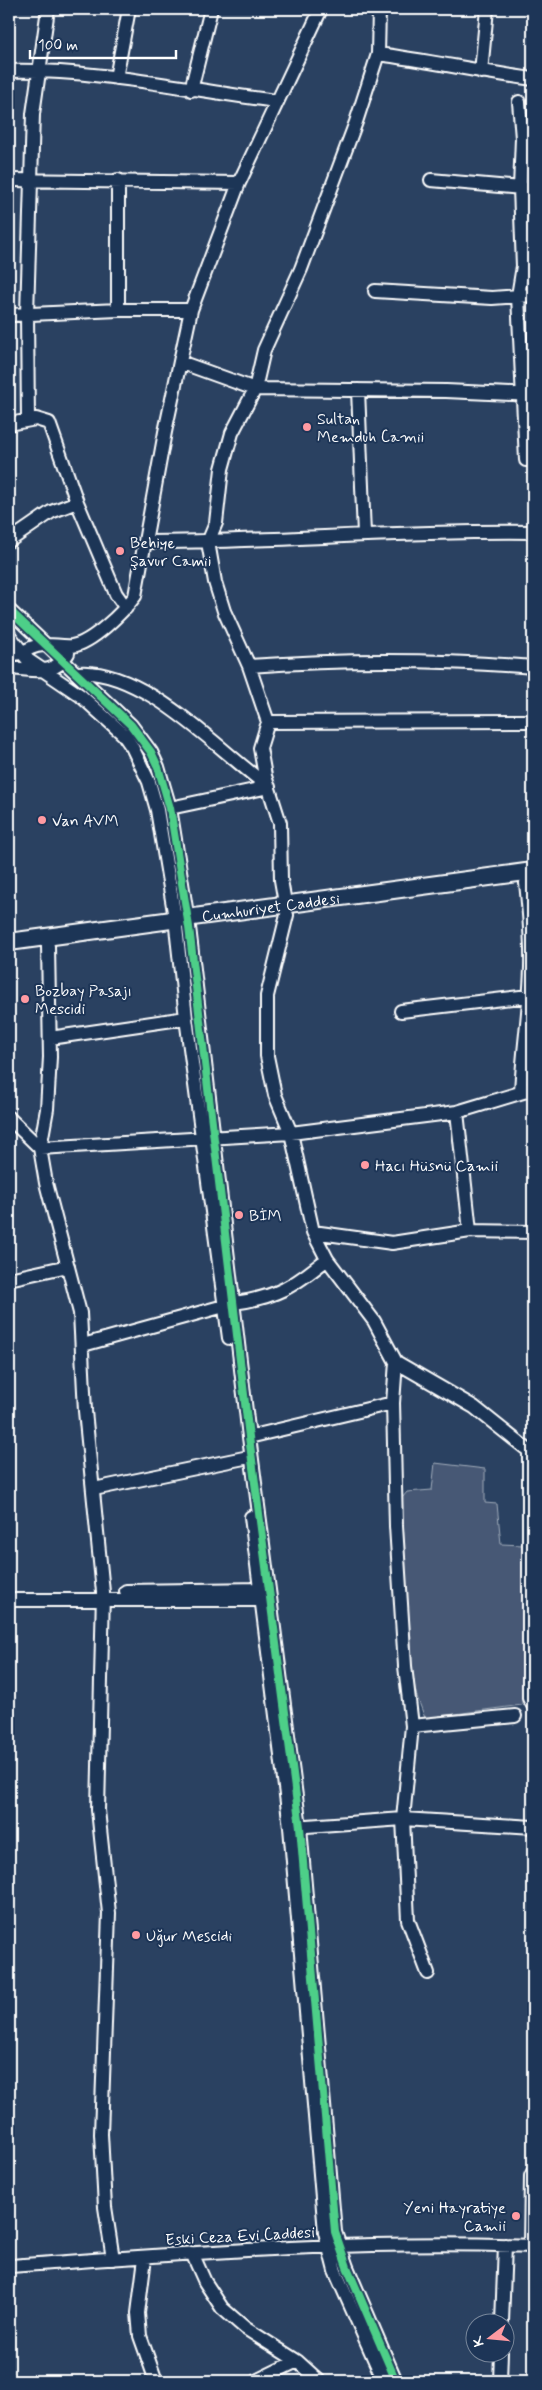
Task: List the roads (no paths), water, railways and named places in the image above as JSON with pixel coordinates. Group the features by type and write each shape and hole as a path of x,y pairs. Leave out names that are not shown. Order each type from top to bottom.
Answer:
{"main road":[{"name":"Cumhuriyet Caddesi","path":"9,942 531,879"},
{"name":"Cumhuriyet Caddesi","path":"9,952 182,922"}],"street":[{"path":"28,420 27,314 33,114 48,9"},
{"path":"116,78 129,9"},
{"path":"191,90 211,9"},
{"path":"9,655 24,654 29,649 46,644 74,645 90,638 126,608 135,596 165,432 191,310 239,183 321,9"},
{"path":"379,9 378,54 356,122 301,269 264,350 254,389 232,432 222,469 216,523 208,542 215,582 224,611 249,666 268,722 260,748 265,776 280,823 281,880 286,909 267,996 267,1056 275,1095 291,1133 313,1232 327,1259 374,1321 396,1362 474,1407 531,1452 529,1698 533,1704"},
{"path":"481,72 487,9"},
{"path":"378,54 444,63 481,72 533,79"},
{"path":"9,70 38,70 116,78 276,101"},
{"path":"519,102 522,138 520,188 523,266 518,296 527,395 526,460"},
{"path":"9,180 239,183"},
{"path":"118,180 118,310"},
{"path":"431,180 533,189"},
{"path":"375,291 492,298 533,295"},
{"path":"9,316 118,310 191,310"},
{"path":"180,362 254,389 527,395"},
{"path":"358,390 364,534"},
{"path":"9,424 36,419 49,423 77,502 116,594 126,608"},
{"path":"9,541 51,512 77,502"},
{"path":"146,542 208,542 364,534 533,532"},
{"path":"9,610 120,713 142,738 158,767 170,808 208,1138 229,1304 249,1437 264,1594"},
{"path":"9,635 28,660 65,683 111,722 132,747 141,764 158,810 182,922 186,1018 208,1138"},
{"path":"9,668 42,670 56,668 74,645"},
{"path":"249,666 317,660 403,660 476,662 533,667"},
{"path":"76,673 93,672 113,676 169,706 269,787"},
{"path":"268,722 533,721"},
{"path":"170,808 269,787"},
{"path":"9,1118 40,1148 291,1133 457,1112 527,1091 522,1053 529,996 531,879"},
{"path":"48,946 50,1038 48,1109 40,1148 46,1183 80,1313 85,1411 103,1596 98,1810 109,1914 101,2134 105,2207 113,2259"},
{"path":"401,1012 529,996"},
{"path":"50,1038 186,1018"},
{"path":"457,1112 470,1231"},
{"path":"313,1232 392,1243 470,1231 533,1232"},
{"path":"83,1345 229,1304 268,1297 297,1283 327,1259"},
{"path":"9,1279 68,1266"},
{"path":"229,1304 244,1458 295,1827 335,2271 384,2381"},
{"path":"396,1362 393,1403 396,1526 405,1666 412,1726 403,1819 408,1920 428,1973"},
{"path":"249,1437 393,1403"},
{"path":"94,1489 244,1458"},
{"path":"9,1593 103,1596"},
{"path":"9,1600 103,1596 264,1594"},
{"path":"412,1726 515,1716"},
{"path":"295,1827 403,1819 533,1828"},
{"path":"532,2246 531,2176 533,2172"},
{"path":"502,2312 504,2244"},
{"name":"Eski Ceza Evi Caddesi","path":"9,2266 145,2258 192,2253 333,2246 504,2244 532,2246"},
{"path":"333,2246 396,2381"},
{"path":"192,2253 204,2282 222,2308 245,2328 298,2361 319,2381"},
{"path":"145,2258 138,2313 140,2336 156,2381"},
{"path":"256,2381 298,2361"},
{"path":"500,2381 501,2362"}],"place":[{"name":"Sultan Memduh Camii","path":"307,427"},
{"name":"Behiye Şavur Camii","path":"120,551"},
{"name":"Van AVM","path":"42,820"},
{"name":"Bozbay Pasajı Mescidi","path":"25,999"},
{"name":"Hacı Hüsnü Camii","path":"365,1165"},
{"name":"BİM","path":"239,1215"},
{"name":"Uğur Mescidi","path":"136,1935"},
{"name":"Yeni Hayratiye Camii","path":"516,2216"}]}
